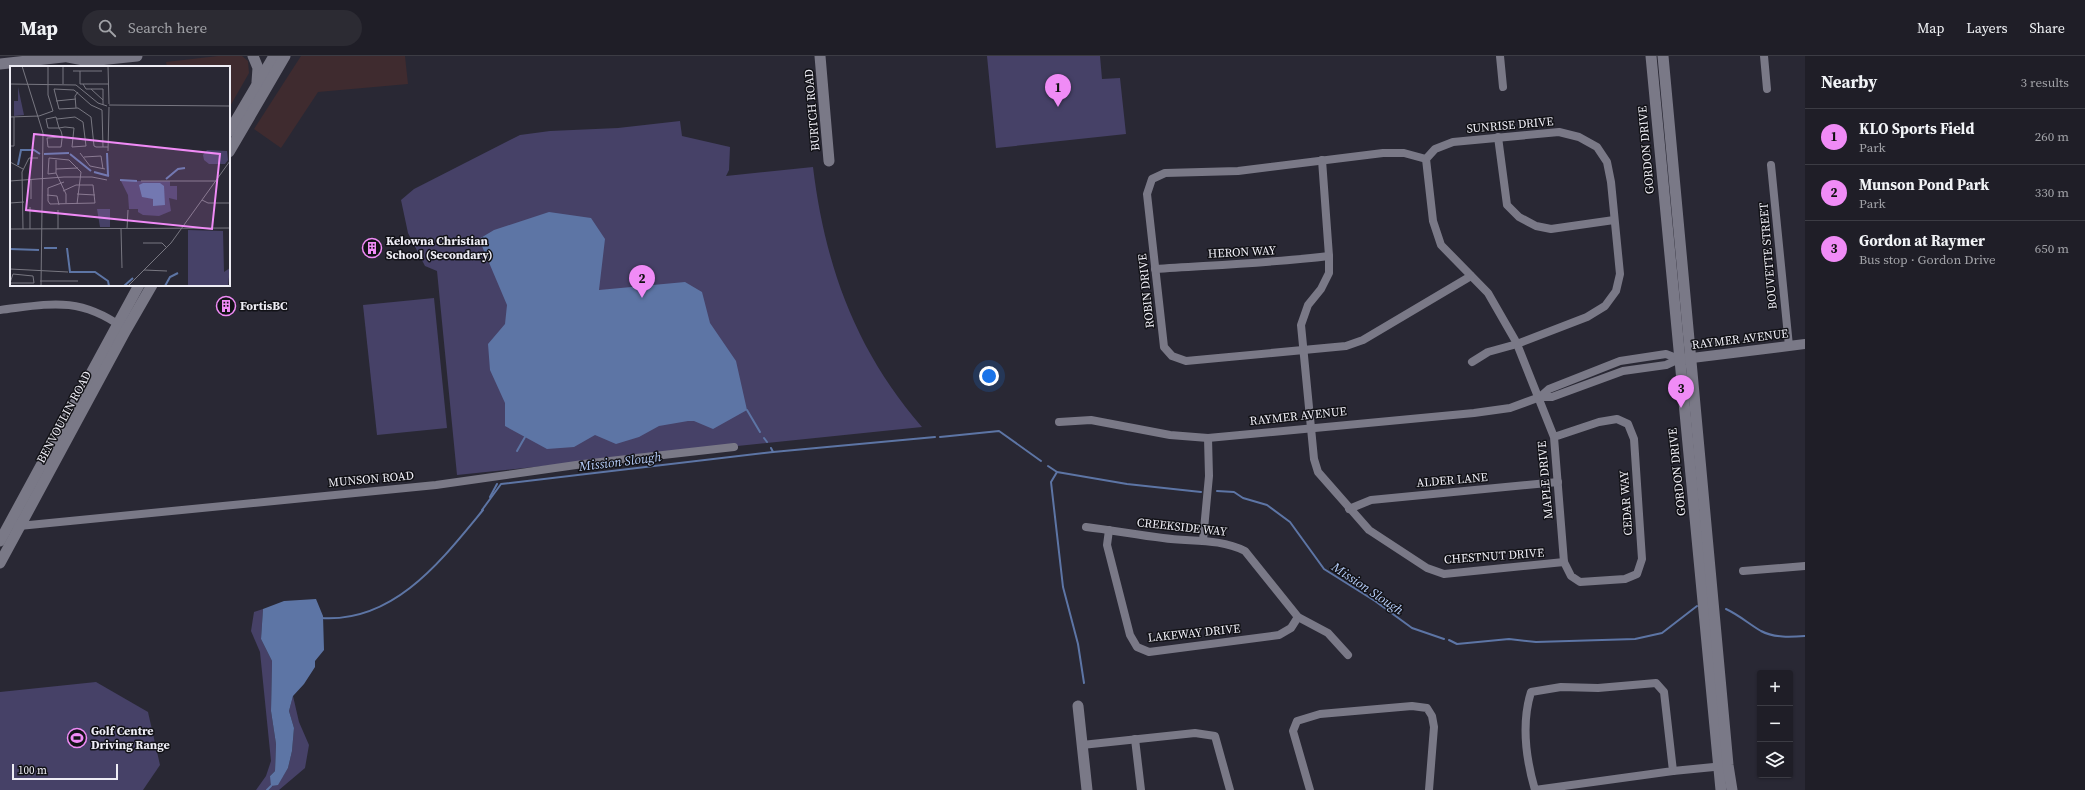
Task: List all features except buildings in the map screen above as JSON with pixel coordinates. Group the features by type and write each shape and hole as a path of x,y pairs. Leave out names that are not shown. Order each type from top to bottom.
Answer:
{"main road":[{"path":"0,64 70,56 89,61 137,56"},
{"path":"253,56 258,68 257,85"},
{"path":"230,130 274,56"},
{"path":"230,150 285,56"},
{"name":"BURTCH ROAD","path":"820,56 829,161"},
{"name":"GORDON DRIVE","path":"1650,56 1685,358 1724,766 1722,790"},
{"name":"GORDON DRIVE","path":"1663,56 1685,358"},
{"name":"BENVOULIN ROAD","path":"0,563 15,524 121,326 139,286"},
{"name":"BENVOULIN ROAD","path":"121,326 151,286"},
{"name":"BENVOULIN ROAD","path":"0,541 15,524"},
{"path":"1078,706 1086,790"},
{"name":"GORDON DRIVE","path":"1724,766 1732,790"}],"street":[{"path":"1500,56 1503,87"},
{"path":"1764,56 1767,89"},
{"name":"SUNRISE DRIVE","path":"1426,159 1435,149 1452,142 1559,132 1579,137 1597,147 1607,162 1620,274 1616,291 1605,306 1587,317 1517,344 1488,352 1472,362"},
{"path":"1498,137 1507,205 1519,217 1536,226 1550,229 1614,220"},
{"name":"ROBIN DRIVE","path":"1426,159 1404,153 1322,160 1238,171 1165,173 1152,179 1148,194 1164,347 1172,356 1186,361 1346,346 1363,340 1471,276"},
{"path":"1426,159 1433,221 1441,245 1488,293 1517,344 1540,397"},
{"name":"CHESTNUT DRIVE","path":"1322,160 1329,273 1320,289 1308,305 1301,325 1302,350 1314,459 1318,472 1369,530 1427,568 1444,574 1564,562"},
{"name":"BOUVETTE STREET","path":"1772,165 1789,346"},
{"name":"HERON WAY","path":"1155,269 1228,263 1273,263 1329,256"},
{"path":"0,310 61,303 78,305 106,316 121,326"},
{"name":"RAYMER AVENUE","path":"1059,422 1091,420 1170,435 1208,438 1311,427 1474,413 1510,408 1540,397 1549,389 1620,361 1666,354 1685,358 1805,344"},
{"name":"MAPLE DRIVE","path":"1540,397 1554,437 1564,562"},
{"name":"CEDAR WAY","path":"1554,437 1599,422 1618,419 1628,424 1634,439 1642,559 1637,574 1625,579 1580,582 1571,576 1564,562"},
{"path":"1203,540 1209,476 1208,438"},
{"name":"MUNSON ROAD","path":"15,524 436,485 583,464 734,447"},
{"name":"ALDER LANE","path":"1349,509 1371,500 1558,482"},
{"name":"CREEKSIDE WAY","path":"1086,527 1165,539 1203,540 1233,545 1245,551 1298,617 1328,633 1348,655"},
{"name":"LAKEWAY DRIVE","path":"1110,530 1107,545 1130,635 1137,648 1149,652 1279,635 1291,628 1298,617"},
{"path":"1743,570 1805,566"},
{"path":"1673,771 1664,692 1656,684 1598,688 1561,687 1531,692 1528,703 1526,734 1528,768 1535,790 1673,771 1724,766"},
{"path":"1310,790 1293,731 1297,721 1320,714 1412,706 1427,708 1432,716 1434,727 1429,790"},
{"path":"1082,745 1195,733 1215,736 1230,790"},
{"path":"1135,739 1140,790"}],"shaded area":[{"path":"218,56 242,56 248,61 249,73 230,106 230,66 167,66 166,62"},
{"path":"301,56 405,56 408,84 318,92 281,148 254,129"},
{"path":"987,56 1100,56 1102,79 1120,78 1126,134 996,148"},
{"path":"680,121 682,136 730,147 729,170 726,176 813,167 818,203 826,239 835,273 847,306 879,368 899,398 922,427 457,475 437,271 425,266 408,233 401,200 414,189 520,135 550,131 618,128"},
{"path":"434,298 447,428 377,435 363,305"},
{"path":"263,609 261,639 272,661 271,711 276,744 275,771 270,776 283,776 288,768 292,751 294,728 289,711 293,696 299,722 309,745 305,768 279,790 256,790 266,776 271,761 260,652 251,631 254,612"},
{"name":"Golf Centre Driving Range","path":"96,682 148,712 160,765 143,790 0,790 0,692"}],"water":[{"path":"549,212 591,218 605,239 599,290 685,282 702,292 710,323 736,361 747,410 713,429 694,421 688,421 659,426 639,437 616,444 595,435 574,447 547,449 505,426 505,403 490,370 488,344 505,324 507,305 479,239 494,230"},
{"path":"316,599 323,616 324,650 315,661 315,667 304,684 293,696 289,711 294,728 292,751 288,768 278,785 271,786 270,776 275,771 276,744 271,711 272,661 261,639 263,609 284,601"}],"waterway":[{"name":"Mission Slough","path":"747,410 760,432"},
{"name":"Mission Slough","path":"940,437 999,431 1041,461"},
{"name":"Mission Slough","path":"517,451 525,437"},
{"name":"Mission Slough","path":"771,448 773,452 935,437"},
{"name":"Mission Slough","path":"764,438 767,442"},
{"name":"Mission Slough","path":"482,510 501,484 773,452"},
{"name":"Mission Slough","path":"1048,466 1057,472 1127,484 1201,492"},
{"path":"1057,472 1051,482 1063,587 1078,644 1084,683"},
{"name":"Mission Slough","path":"490,497 497,484"},
{"name":"Mission Slough","path":"1217,491 1234,492 1243,498 1267,505 1290,522 1324,569 1375,601 1412,628 1444,639"},
{"name":"Mission Slough","path":"321,618 347,617 371,610 393,599 414,585 433,568 483,510"},
{"name":"Mission Slough","path":"1449,640 1457,644 1509,639 1536,642 1635,639 1662,633 1697,606"},
{"name":"Mission Slough","path":"1726,609 1761,631 1771,635 1794,637 1805,636"},
{"path":"267,790 271,786"}],"place":[{"name":"KLO Sports Field","path":"1058,107"},
{"name":"Kelowna Christian School (Secondary)","path":"372,248"},
{"name":"Munson Pond Park","path":"642,298"},
{"name":"FortisBC","path":"226,306"},
{"name":"Gordon at Raymer","path":"1681,408"},
{"name":"Golf Centre Driving Range","path":"77,738"}]}
